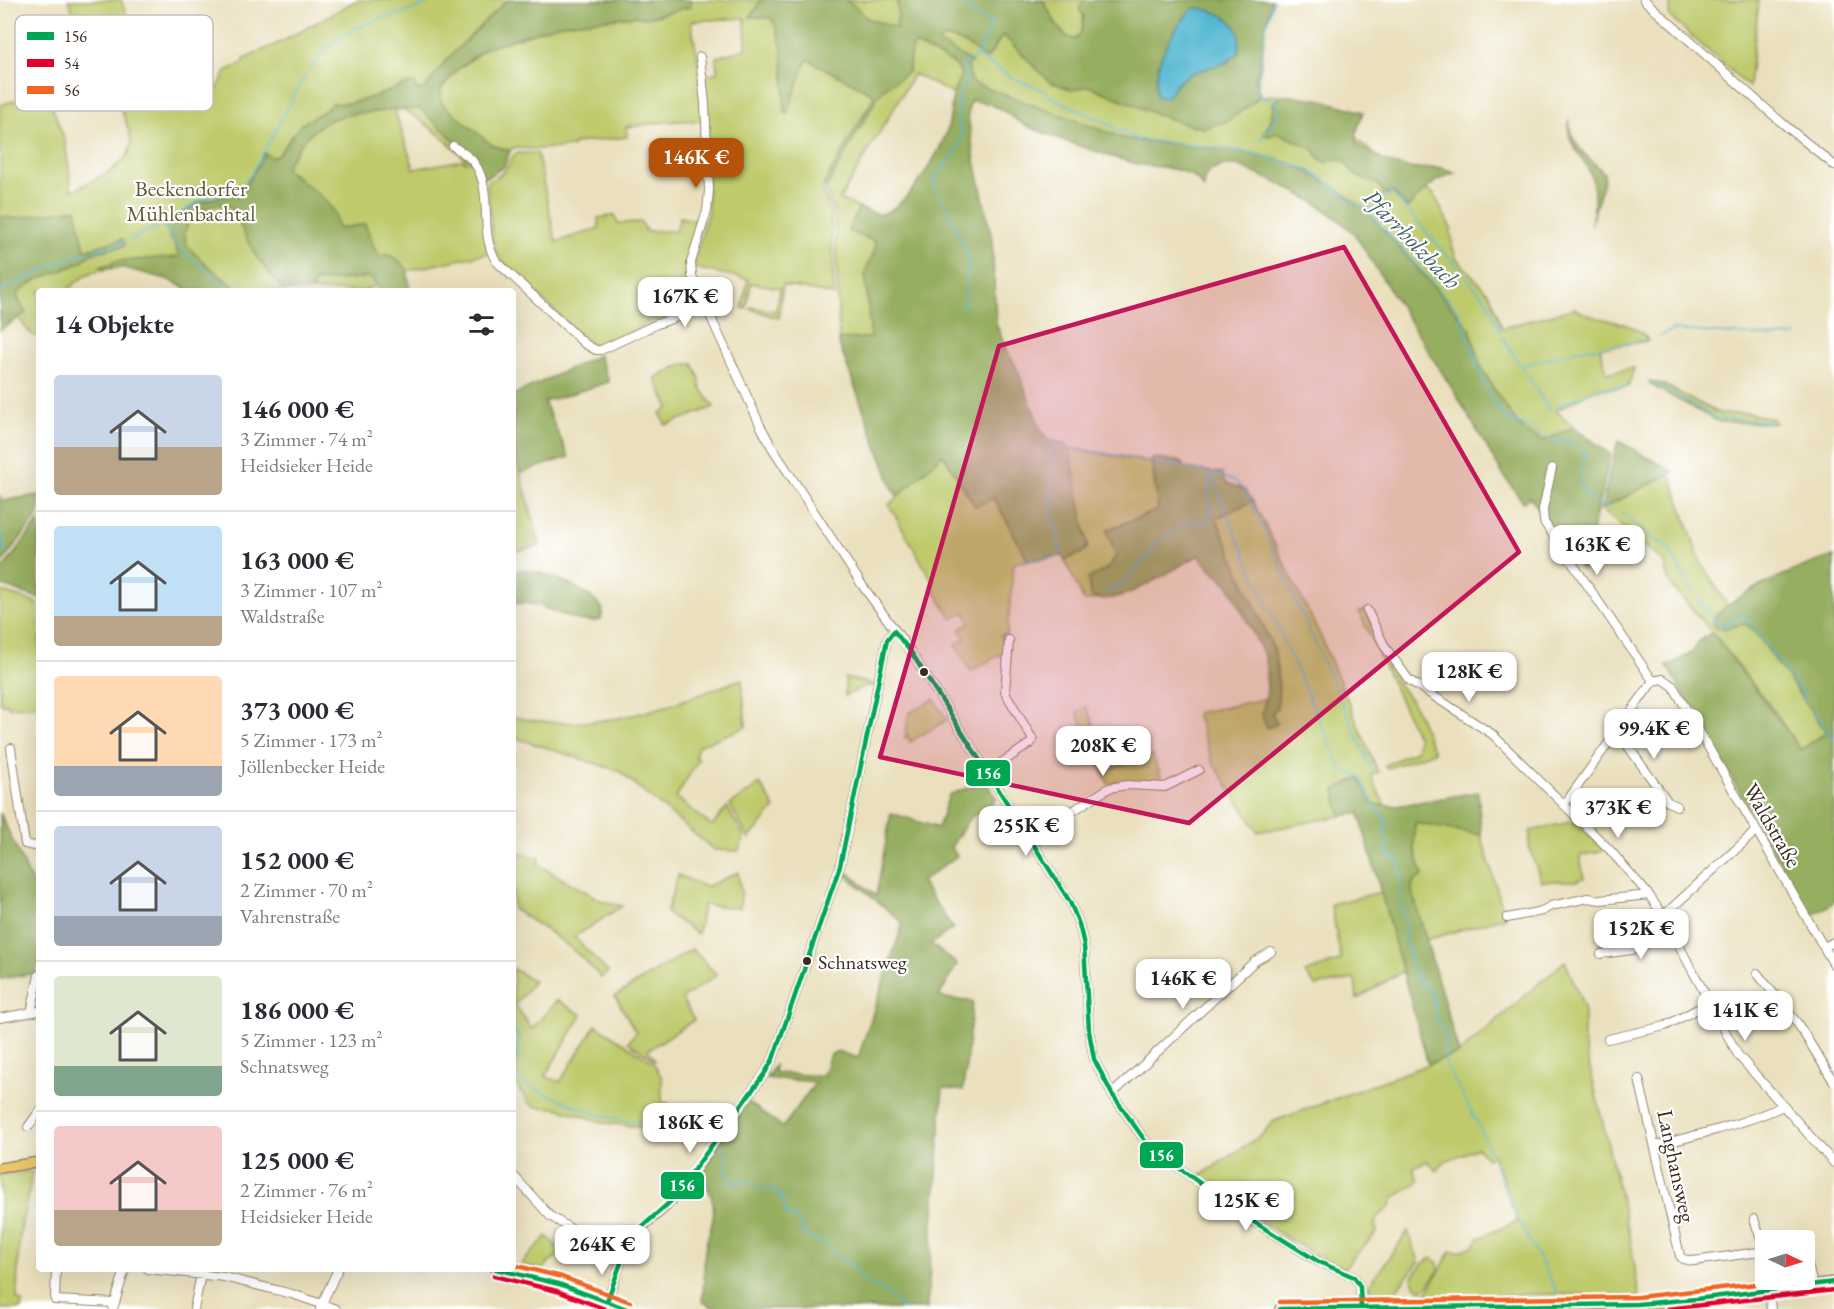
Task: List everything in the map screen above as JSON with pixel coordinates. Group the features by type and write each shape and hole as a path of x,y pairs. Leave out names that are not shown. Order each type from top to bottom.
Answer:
{"main road":[{"path":"0,1168 36,1162"},
{"path":"509,1272 559,1284 605,1305 627,1309"},
{"path":"1815,1285 1834,1282"},
{"path":"1280,1309 1637,1304 1776,1290"}],"street":[{"path":"1644,0 1816,153 1834,165"},
{"path":"700,57 705,103 709,198 691,269 692,276 770,444 894,631 911,652 1070,902 1079,924 1086,964 1091,1046 1098,1071 1146,1142 1274,1235 1319,1262 1354,1277 1360,1286 1361,1307"},
{"path":"453,146 472,160 479,172 484,189 491,251 496,261 593,349 601,350 657,324 708,307"},
{"name":"Waldstraße","path":"1552,468 1543,509 1544,522 1653,681 1663,679 1673,686 1834,965"},
{"path":"1367,610 1385,647 1409,680 1492,734 1609,849 1649,895 1672,932 1738,1055 1833,1160"},
{"path":"605,1305 627,1248 642,1227 671,1201 773,1059 840,866 887,640 894,631"},
{"path":"986,773 1033,740 1005,692 1009,640"},
{"path":"1564,805 1653,681"},
{"path":"1617,730 1668,802 1677,807"},
{"path":"11,748 25,844 36,846"},
{"path":"1029,838 1109,788 1127,785 1170,786 1199,770"},
{"path":"1663,916 1756,831"},
{"path":"1507,918 1588,898 1600,900 1649,895"},
{"path":"1601,954 1632,950 1672,932"},
{"path":"1824,947 1834,942"},
{"path":"1112,1094 1254,961 1271,952"},
{"path":"1757,973 1798,1024 1834,1082"},
{"path":"1608,1040 1665,1026 1709,1003"},
{"path":"0,1018 35,1012"},
{"name":"Langhansweg","path":"1639,1079 1678,1251 1683,1259 1694,1261 1755,1252"},
{"path":"1655,1146 1759,1117 1783,1106"},
{"path":"28,1127 36,1116"},
{"path":"516,1178 550,1216 622,1260"},
{"path":"1754,1219 1758,1230"},
{"path":"56,1272 55,1300 114,1306 124,1272"},
{"path":"180,1272 201,1274 262,1287 321,1307 336,1309"},
{"path":"321,1307 337,1272"},
{"path":"194,1309 201,1274"},
{"path":"1769,1291 1772,1309"}],"highlighted area":[{"path":"1344,247 1519,552 1189,823 880,757 999,346"}],"green space":[{"path":"68,0 121,0 126,15 75,15"},
{"name":"Beckendorfer Mühlenbachtal","path":"357,0 997,0 1032,40 1252,94 1257,74 1261,96 1283,95 1277,99 1359,141 1402,176 1434,194 1451,229 1456,258 1491,296 1502,328 1575,308 1583,313 1635,329 1648,341 1600,348 1607,373 1634,368 1628,387 1593,390 1556,411 1588,438 1512,469 1358,236 1312,201 1287,187 1238,166 1225,165 1211,170 1124,154 1127,161 1112,157 1023,124 1004,106 956,90 953,94 914,74 840,199 859,208 848,231 875,241 874,254 865,273 871,338 839,339 835,213 824,185 822,189 831,212 834,295 783,285 779,318 750,309 751,307 776,311 780,288 751,283 746,309 742,308 748,279 693,268 708,211 704,75 717,73 716,57 746,49 745,18 691,21 698,61 704,122 677,121 626,127 627,137 575,143 573,147 512,148 510,151 494,146 482,170 489,253 407,271 396,259 388,255 380,255 375,250 365,224 339,229 334,211 309,277 309,288 185,288 168,279 123,267 96,271 86,275 70,288 36,288 36,337 29,332 18,317 0,326 0,105 15,100 15,111 54,111 65,141 72,191 110,171 126,157 131,140 122,111 213,111 213,94 226,71 244,63 244,59 285,40","holes":["689,6 656,16 560,24 486,48 457,70 441,89 447,73 478,51 562,19","907,73 881,91 827,186 824,184 875,95","397,108 424,123 454,148 466,162 462,160 414,169 395,111"]},
{"path":"507,0 690,0 691,7 644,18 635,16 560,24 486,48 457,70 441,89 441,103 492,145 510,151 504,167 487,177 484,177 447,133 420,109 395,110 396,108 340,117 320,125 305,139 285,168 323,198 334,211 339,229 365,224 375,250 380,255 388,255 403,264 408,276 409,288 377,288 369,277 314,282 313,288 282,288 255,255 231,207 223,205 215,205 198,213 191,219 185,235 190,249 236,288 186,288 167,279 124,268 99,267 117,261 178,257 177,250 164,225 199,203 238,192 245,187 265,153 271,157 277,156 300,125 324,111 332,103 360,101 409,83 414,83 417,90 425,88 448,58"},
{"path":"759,0 845,0 854,5 867,18 896,28 897,0 1042,0 1060,30 1070,38 1076,39 1083,25 1084,15 1080,12 1080,7 1084,0 1272,0 1256,80 1256,87 1261,96 1228,121 1204,128 1161,116 1089,86 1073,90 1050,82 1003,35 987,59 953,39 941,39 939,43 972,62 968,65 973,83 1126,139 1248,152 1287,162 1306,170 1334,187 1366,210 1470,328 1480,365 1517,423 1531,435 1544,441 1574,427 1611,455 1582,570 1530,497 1523,502 1502,473 1458,398 1354,233 1325,208 1287,187 1238,166 1221,166 1209,172 1204,179 1204,189 1191,175 1182,171 1134,163 1079,146 1025,125 994,106 972,100 968,116 992,239 996,323 1042,432 1050,440 1066,444 1071,456 1088,546 1082,553 1065,560 1062,556 1028,560 994,498 975,506 943,454 898,496 894,492 839,344 839,339 871,338 865,273 874,254 875,241 848,231 859,208 878,214 891,210 902,201 922,177 939,150 944,137 949,123 953,95 961,73 953,63 915,44 910,55 909,71 881,91 827,186 824,184 875,95 807,59 787,114 785,113 780,38 771,18 750,17 758,6","holes":["1185,17 1228,62 1186,76 1179,81 1167,98 1167,45"]},
{"path":"1042,0 1084,0 1080,7 1083,15 1083,28 1076,39 1070,38 1060,30"},
{"path":"1671,0 1759,0 1749,87 1669,16"},
{"path":"1283,95 1318,99 1363,112 1356,134 1357,145 1382,160 1409,168 1443,168 1455,173 1434,183 1407,208 1393,192 1383,194 1379,186 1355,175 1345,161 1321,160 1313,149 1279,133 1266,136 1264,133 1271,120 1275,100"},
{"path":"1569,119 1572,136 1576,143 1604,173 1591,225 1594,202 1593,185 1589,170 1572,144 1568,129"},
{"path":"516,153 537,153 556,242 599,228 598,218 615,215 618,223 641,222 646,231 676,231 680,217 697,221 700,218 701,223 689,263 701,305 652,322 601,346 593,345 580,335 500,259 493,244 487,185 503,172"},
{"path":"76,209 85,250 123,239 125,244 91,254 74,266 38,279 23,288 18,294 18,299 26,313 0,330 0,217 16,218"},
{"path":"369,277 376,286 370,288 313,288 314,282"},
{"path":"599,355 609,382 544,402 569,457 520,473 516,458 516,394"},
{"path":"683,364 693,364 700,379 700,387 714,407 666,425 660,413 669,408 655,378"},
{"path":"1649,381 1664,385 1716,412 1748,413 1773,419 1775,423 1719,422 1651,385"},
{"path":"1618,441 1674,472 1601,509"},
{"path":"1067,448 1152,463 1158,510 1107,530 1116,556 1112,564 1102,572 1094,597 1098,599 1084,601 1065,560 1087,549 1071,456"},
{"path":"943,454 975,506 994,498 1028,560 1014,563 1007,634 1001,635 1005,652 971,671 955,645 965,639 960,629 970,623 965,612 952,619 931,586 934,584 889,505"},
{"path":"516,457 540,546 516,551"},
{"path":"1152,458 1180,461 1186,468 1222,473 1225,482 1245,490 1253,501 1216,518 1275,653 1279,688 1277,708 1272,713 1277,724 1267,728 1262,715 1267,691 1265,657 1229,586 1202,560 1200,555 1130,593 1101,599 1090,595 1088,579 1108,568 1116,556 1107,530 1158,510"},
{"path":"1670,474 1701,563 1728,606 1716,615 1736,625 1746,624 1754,630 1827,732 1800,750 1777,715 1712,632 1670,584 1666,564 1601,509"},
{"path":"0,495 2,501 36,495 36,518 0,565"},
{"path":"1253,501 1320,635 1378,772 1371,776 1385,806 1373,804 1359,777 1335,791 1341,816 1258,832 1213,763 1196,713 1265,699 1262,715 1267,728 1276,724 1272,713 1275,653 1216,518"},
{"path":"36,525 36,597 0,585 0,572"},
{"path":"1595,532 1615,553 1611,560 1591,549"},
{"path":"1834,556 1834,902 1811,916 1667,666 1690,654 1697,643 1712,632 1801,750 1826,732 1754,630 1745,624 1723,629 1716,628 1712,622 1734,601 1750,591 1786,574"},
{"path":"526,570 547,575 578,588 603,609 601,620 585,621 537,605 516,603 516,571"},
{"path":"0,591 36,604 36,706 9,707 7,704 0,704"},
{"path":"1366,610 1398,684 1414,705 1434,752 1386,769 1385,765 1414,752 1418,738 1359,612"},
{"path":"845,678 874,684 874,686 865,686 845,696"},
{"path":"742,679 746,727 698,746 695,756 699,759 676,797 712,826 727,807 744,836 738,851 714,850 619,771 516,738 516,717 544,722 602,721 658,709"},
{"path":"934,699 947,720 910,742 908,736 905,738 909,713"},
{"path":"1086,706 1113,768 1153,755 1163,783 1108,784 1077,712"},
{"path":"1359,777 1373,804 1397,806 1478,792 1481,835 1415,823 1414,848 1423,876 1413,882 1412,891 1459,1053 1428,1064 1359,813 1341,816 1335,790"},
{"path":"985,781 997,799 969,819 951,847 957,856 921,882 953,928 931,944 957,964 939,997 973,1002 963,1091 943,1088 927,1309 716,1309 702,1301 705,1250 714,1210 708,1187 699,1170 748,1102 783,1127 816,1082 766,1078 775,1065 776,1073 822,1076 830,1055 837,1051 858,1058 903,923 842,872 843,868 876,896 891,813 938,828 949,795"},
{"path":"760,784 775,808 749,839 730,805"},
{"path":"0,813 36,891 36,973 0,979"},
{"path":"1575,821 1604,850 1580,856 1584,878 1576,881 1541,881 1529,847 1530,831"},
{"path":"1415,822 1481,835 1505,917 1426,940 1412,891 1412,882 1423,875 1414,848"},
{"path":"516,853 540,857 538,865 602,901 622,906 574,937 608,972 601,978 571,948 516,911"},
{"path":"738,872 741,892 740,908 703,905 698,934 666,913 678,875 706,887"},
{"path":"1382,892 1403,971 1357,999 1355,979 1316,986 1305,973 1341,960 1331,904"},
{"path":"692,949 717,975 682,999 694,1020 648,1050 656,1061 628,1042 636,1032 615,996"},
{"path":"1565,961 1584,1007 1584,1043 1631,1242 1639,1297 1554,1294 1425,1296 1451,1251 1458,1252 1475,1245 1478,1238 1518,1221 1493,1156 1487,1158 1478,1148 1445,1161 1437,1171 1427,1161 1413,1169 1419,1181 1394,1198 1390,1207 1377,1218 1375,1223 1377,1232 1344,1268 1287,1238 1198,1177 1263,1134 1272,1122 1459,1053"},
{"path":"516,971 534,981 516,1004"},
{"path":"557,1000 582,1015 545,1076 560,1082 596,1025 653,1062 662,1078 662,1103 668,1103 663,1130 606,1123 557,1108 537,1107 529,1103 516,1085 516,1006 532,1029"},
{"path":"32,1171 19,1248 17,1299 22,1302 21,1309 0,1309 0,1175"},
{"path":"1408,1231 1419,1262 1392,1295 1377,1295 1368,1287"},
{"path":"547,1236 562,1252 541,1270 521,1264"},
{"path":"1431,1258 1438,1263 1439,1270 1427,1287 1421,1290 1414,1285 1412,1278 1422,1264"}],"water":[{"path":"1193,8 1218,13 1233,24 1239,35 1238,54 1228,61 1191,73 1175,86 1167,98 1157,97 1157,73 1164,49 1177,27"}],"waterway":[{"path":"309,70 331,45 348,32 380,19 421,7 434,0"},
{"path":"953,0 968,7 992,24 977,56 963,65 966,79 960,92 957,123 962,129 962,139 959,147 933,181 965,247 969,261 964,309"},
{"path":"1259,141 1278,115 1275,100 1260,98 1257,95 1266,27 1274,0"},
{"name":"Pfarrholzbach","path":"977,56 1013,78 1043,90 1048,95 1136,139 1250,152 1307,169 1324,180 1356,205 1366,209 1459,312 1485,385 1494,404 1503,415 1532,429 1542,437 1571,443 1586,453 1583,461"},
{"path":"130,240 163,224 199,201 237,190 251,175 305,76"},
{"path":"1382,198 1392,193 1483,296 1489,304 1500,331"},
{"path":"1367,209 1376,203"},
{"path":"164,226 179,248 231,288"},
{"path":"0,291 64,260 124,242"},
{"path":"1660,336 1673,330 1777,337 1796,335"},
{"path":"1503,338 1550,411"},
{"path":"1520,366 1585,348 1608,347 1646,340"},
{"path":"1652,384 1716,418 1771,422"},
{"path":"1556,407 1597,389 1629,386"},
{"path":"1023,562 1059,557 1060,548 1052,511 1051,445 1069,447"},
{"path":"1077,448 1200,470 1229,479 1240,486 1256,512 1373,771"},
{"name":"Pfarrholzbach","path":"1582,467 1581,487 1598,504 1612,507"},
{"path":"1212,476 1343,773 1355,773 1360,777 1388,824 1383,833 1388,844 1385,852 1399,861 1402,880 1400,899 1406,926 1404,939 1416,977 1433,995 1437,1019 1448,1040 1444,1050 1447,1068"},
{"path":"1106,592 1125,583 1149,557 1156,543 1187,522 1206,522 1209,519 1208,516 1212,509 1208,494 1211,477"},
{"name":"Pfarrholzbach","path":"1621,512 1656,541 1666,545 1694,593"},
{"path":"0,529 6,554"},
{"name":"Pfarrholzbach","path":"1699,600 1722,627 1744,615 1805,701"},
{"name":"Pfarrholzbach","path":"1810,707 1834,739"},
{"path":"516,1032 519,1038 516,1078"},
{"path":"1449,1070 1491,1154"},
{"path":"516,1078 523,1084 598,1115 713,1137"},
{"path":"722,1146 727,1156 728,1175 734,1183 746,1180 759,1189 774,1190 782,1198 787,1215 798,1221 805,1235 825,1244 850,1264 868,1284 881,1288 904,1309"},
{"path":"1493,1159 1511,1203"},
{"path":"1512,1206 1516,1215"},
{"path":"1519,1221 1558,1294"}],"transit line":[{"name":"156","path":"894,631 911,652 1070,902 1084,945 1089,1031 1094,1059 1112,1094 1146,1142 1165,1158 1251,1220 1319,1262 1354,1277 1360,1286 1361,1307"},
{"name":"156","path":"607,1301 622,1260 634,1237 671,1201 773,1059 840,866 887,640 894,631"},
{"name":"56","path":"516,1266 562,1277 630,1302"},
{"name":"156","path":"509,1272 559,1284 627,1309"},
{"name":"54","path":"494,1276 557,1291 605,1309"},
{"name":"156","path":"1280,1309 1637,1304 1834,1282"},
{"name":"56","path":"1280,1302 1637,1297 1755,1284"},
{"name":"54","path":"1667,1309 1834,1290"}],"place":[{"name":"Schnatsweg","path":"807,961"}]}
